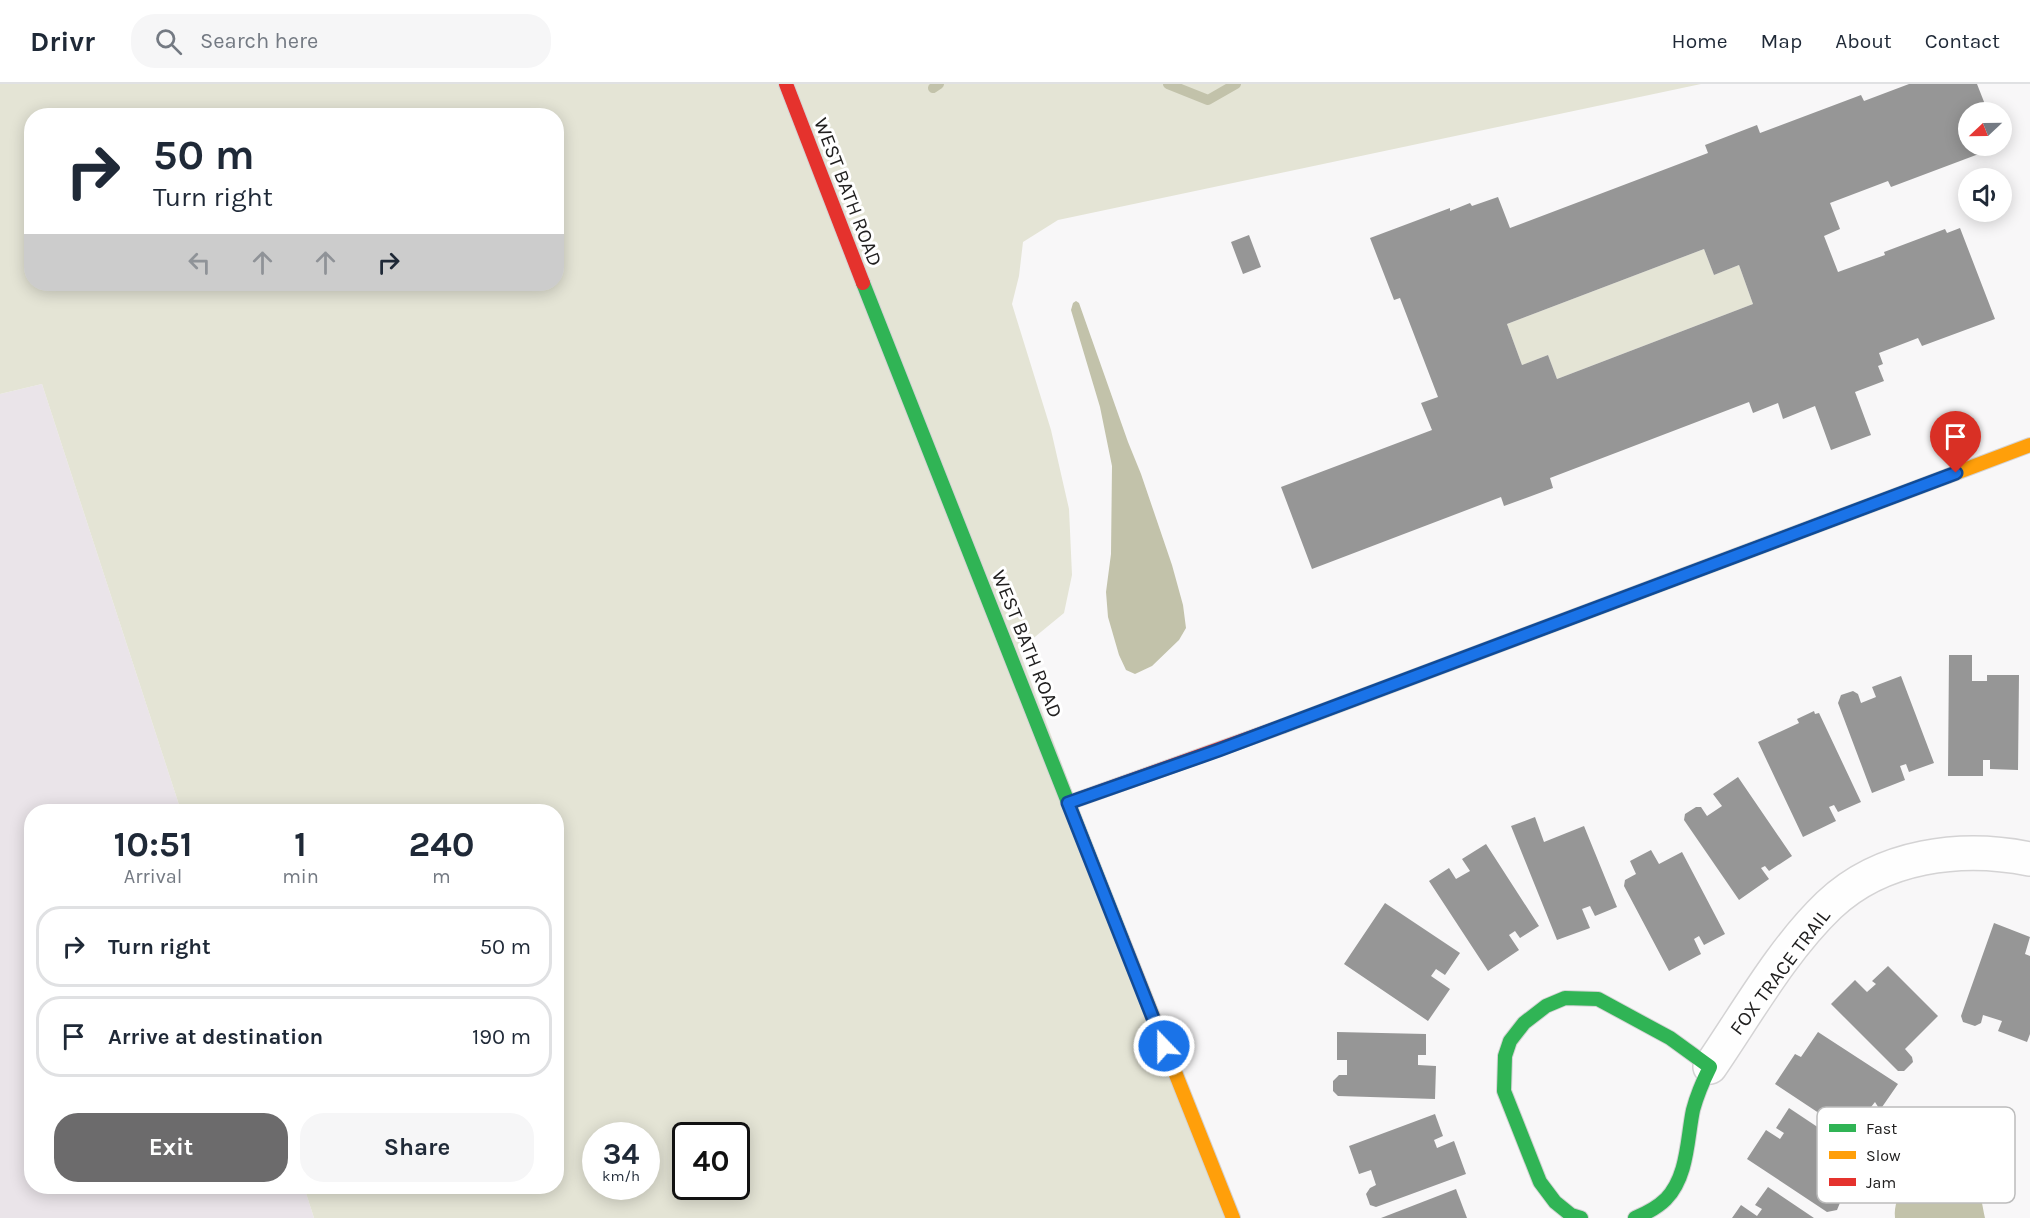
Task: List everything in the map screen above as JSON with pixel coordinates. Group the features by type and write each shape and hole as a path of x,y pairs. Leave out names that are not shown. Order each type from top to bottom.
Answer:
{"street":[{"name":"WEST BATH ROAD","path":"786,84 911,410 1233,1218"},
{"path":"1068,803 1219,750 2030,445"},
{"name":"FOX TRACE TRAIL","path":"1710,1067 1805,931 1830,904 1863,881 1890,868 1925,857 1959,853 2007,854 2030,859"},
{"path":"1581,1218 1571,1215 1555,1202 1540,1182 1504,1091 1505,1056 1510,1041 1524,1023 1546,1006 1565,999 1598,999 1670,1038 1710,1067 1696,1097 1679,1182 1661,1204 1635,1218"}],"shaded area":[{"path":"0,84 1701,84 1058,220 1023,242 1019,276 1012,304 1051,430 1069,509 1072,575 1064,613 1019,650 1233,1218 314,1218 306,1194 564,1194 564,804 179,804 42,384 0,394"},
{"path":"1704,249 1714,275 1739,265 1753,304 1557,379 1548,355 1522,365 1507,324"},
{"path":"1076,301 1079,303 1141,474 1183,605 1186,628 1179,640 1152,666 1135,674 1126,670 1119,655 1108,617 1106,592 1111,554 1112,466 1100,407 1071,310"},
{"path":"42,384 179,804 24,804 24,1194 306,1194 314,1218 0,1218 0,394"},
{"path":"1896,1203 1982,1203 1985,1218 1895,1218"}],"building":[{"path":"1909,84 1977,84 1984,102 1958,102 1958,156 1973,156 1891,187 1888,181 1830,203 1840,229 1824,236 1838,272 1945,229 1947,233 1960,228 1995,319 1922,346 1918,338 1879,353 1883,364 1878,366 1884,381 1855,392 1871,435 1831,450 1815,406 1783,419 1778,403 1753,413 1749,402 1550,478 1553,488 1504,506 1501,497 1312,569 1281,487 1432,430 1421,403 1438,397 1400,298 1394,300 1370,238 1450,208 1450,211 1470,203 1472,206 1498,197 1510,228 1708,153 1705,145 1757,125 1760,133 1861,95 1864,101","holes":["1704,249 1714,275 1739,265 1753,304 1557,379 1548,355 1522,365 1507,324"]},
{"path":"1249,235 1261,267 1243,274 1231,242"},
{"path":"1949,655 1972,655 1972,681 1987,681 1987,675 2019,675 2018,770 1990,769 1990,760 1983,760 1983,776 1948,776"},
{"path":"1901,676 1934,763 1909,772 1906,764 1900,766 1905,780 1872,793 1838,703 1841,695 1853,691 1858,694 1861,703 1876,697 1872,687"},
{"path":"1814,711 1815,714 1819,713 1861,802 1838,812 1834,805 1829,807 1836,821 1803,837 1758,742 1799,723 1797,719"},
{"path":"1738,777 1792,856 1769,871 1765,866 1761,868 1769,879 1739,900 1684,820 1685,814 1696,807 1701,807 1707,816 1722,806 1713,794"},
{"path":"1535,817 1544,842 1584,826 1617,907 1595,916 1590,906 1582,909 1590,928 1557,940 1511,826"},
{"path":"1486,844 1539,926 1520,938 1515,931 1509,935 1519,950 1488,971 1429,881 1449,868 1456,879 1470,871 1462,859"},
{"path":"1651,850 1659,864 1682,852 1725,934 1704,945 1699,936 1694,939 1701,954 1669,971 1624,886 1625,880 1636,874 1630,861"},
{"path":"1385,903 1460,953 1445,975 1436,969 1431,976 1450,989 1428,1021 1344,964"},
{"path":"1994,923 2030,937 2025,954 2030,956 2030,1034 2027,1042 1998,1031 2002,1021 1983,1015 1981,1023 1975,1026 1963,1022 1961,1016"},
{"path":"1888,966 1938,1016 1905,1049 1913,1062 1904,1071 1898,1071 1831,1004 1855,980 1867,992 1876,984 1872,981"},
{"path":"1337,1032 1426,1034 1426,1055 1418,1055 1418,1065 1436,1066 1435,1099 1338,1096 1333,1091 1333,1081 1339,1075 1347,1075 1347,1060 1337,1060"},
{"path":"1818,1032 1898,1084 1882,1107 1878,1107 1875,1102 1871,1107 1817,1107 1817,1112 1775,1084 1795,1054 1801,1057"},
{"path":"1789,1108 1817,1127 1817,1203 1840,1203 1837,1210 1827,1212 1747,1159 1766,1130 1780,1139 1784,1133 1776,1128"},
{"path":"1435,1114 1443,1136 1434,1140 1437,1148 1454,1141 1466,1174 1376,1207 1370,1205 1366,1194 1376,1185 1371,1170 1359,1174 1349,1146"},
{"path":"1768,1187 1814,1218 1732,1218 1741,1205 1757,1216 1762,1209 1755,1205"},
{"path":"1456,1189 1467,1218 1381,1218"}],"waterway":[{"path":"933,88 939,84"},
{"path":"1168,84 1208,100 1236,84"}],"traffic: fast":[{"path":"863,283 1122,939"},
{"path":"1283,726 1948,476"},
{"path":"1581,1218 1571,1215 1555,1202 1540,1182 1504,1091 1505,1056 1510,1041 1524,1023 1546,1006 1565,998 1598,999 1670,1038 1710,1067 1693,1110 1686,1157 1679,1179 1663,1202 1635,1218"}],"traffic: slow":[{"path":"1948,476 2030,445"},
{"path":"1122,939 1233,1218"}],"traffic: jam":[{"path":"786,84 863,283"},
{"path":"1068,803 1283,726"}],"route":[{"path":"1164,1046 1068,803 1219,750 1956,473"}]}
